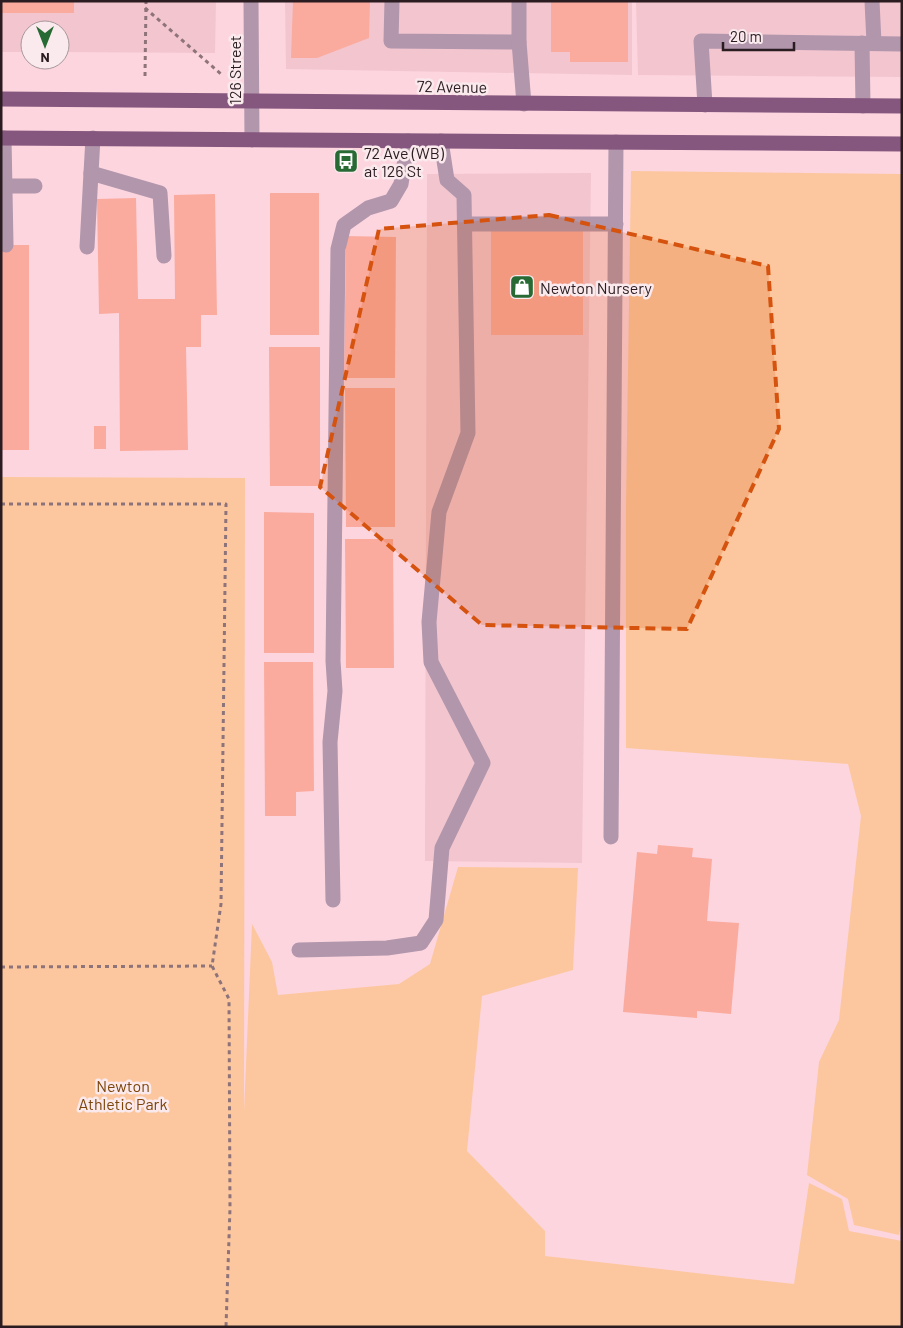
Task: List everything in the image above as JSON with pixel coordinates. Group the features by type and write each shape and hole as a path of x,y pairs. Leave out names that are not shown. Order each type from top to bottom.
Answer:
{"main road":[{"name":"72 Avenue","path":"1,99 902,106"},
{"path":"3,138 902,144"}],"street":[{"name":"126 Street","path":"251,1 252,140"},
{"path":"392,1 391,41 519,42"},
{"path":"518,1 524,104"},
{"path":"863,106 872,1"},
{"path":"705,105 701,41 902,44"},
{"path":"3,138 6,245"},
{"path":"87,247 93,138"},
{"path":"333,900 330,742 335,691 333,661 338,249 344,224 368,208 391,201 401,184 408,141"},
{"path":"299,950 388,948 421,943 436,920 442,848 483,763 431,662 429,622 439,512 468,433 464,195 447,180 441,141"},
{"path":"611,837 616,142"},
{"path":"91,173 160,194 164,256"},
{"path":"3,186 35,186"},
{"path":"464,224 616,224"}],"path":[{"path":"146,1 146,76"},
{"path":"146,8 221,74"},
{"path":"1,504 226,504 220,904 212,966 229,999 230,1208 226,1327"},
{"path":"1,967 212,966"}],"highlighted area":[{"path":"549,215 768,266 779,429 687,629 482,625 320,487 379,229"}],"shaded area":[{"path":"1,1 216,1 215,53 70,52 70,20 20,20 20,52 1,52"},
{"path":"285,1 632,1 632,75 286,69"},
{"path":"636,1 902,1 902,77 638,75"},
{"path":"591,173 582,863 425,861 427,174"}],"green space":[{"path":"631,171 902,174 902,1221 899,1235 854,1225 848,1199 807,1175 819,1062 839,1020 861,816 848,764 626,748 626,507"},
{"name":"Newton Athletic Park","path":"1,477 245,478 244,1112 252,924 272,962 278,995 399,984 430,964 458,867 578,868 573,970 482,996 467,1151 545,1231 545,1256 794,1284 809,1183 842,1199 849,1231 902,1241 902,1327 1,1327"}],"building":[{"path":"1,1 74,1 74,13 1,13"},
{"path":"293,1 370,1 369,38 317,58 291,58"},
{"path":"551,1 628,1 628,62 570,62 570,52 551,52"},
{"path":"270,193 319,193 319,335 270,335"},
{"path":"215,194 217,315 201,315 201,347 186,347 188,450 120,451 119,313 99,314 97,199 136,198 138,299 175,299 174,195"},
{"path":"491,231 583,231 583,335 491,335"},
{"path":"346,236 396,237 395,378 344,378"},
{"path":"1,245 29,245 29,450 1,450"},
{"path":"269,347 320,347 320,486 270,486"},
{"path":"345,388 395,388 395,527 346,527"},
{"path":"94,426 106,426 106,449 94,449"},
{"path":"264,512 314,513 314,653 264,653"},
{"path":"345,539 393,539 394,668 346,668"},
{"path":"264,662 313,662 314,791 296,792 296,816 265,816"},
{"path":"658,845 693,848 692,857 712,859 707,921 739,923 731,1014 697,1011 697,1018 623,1012 637,852 657,854"}],"place":[{"name":"72 Ave (WB) at 126 St","path":"346,161"},
{"name":"Newton Nursery","path":"522,287"}]}
